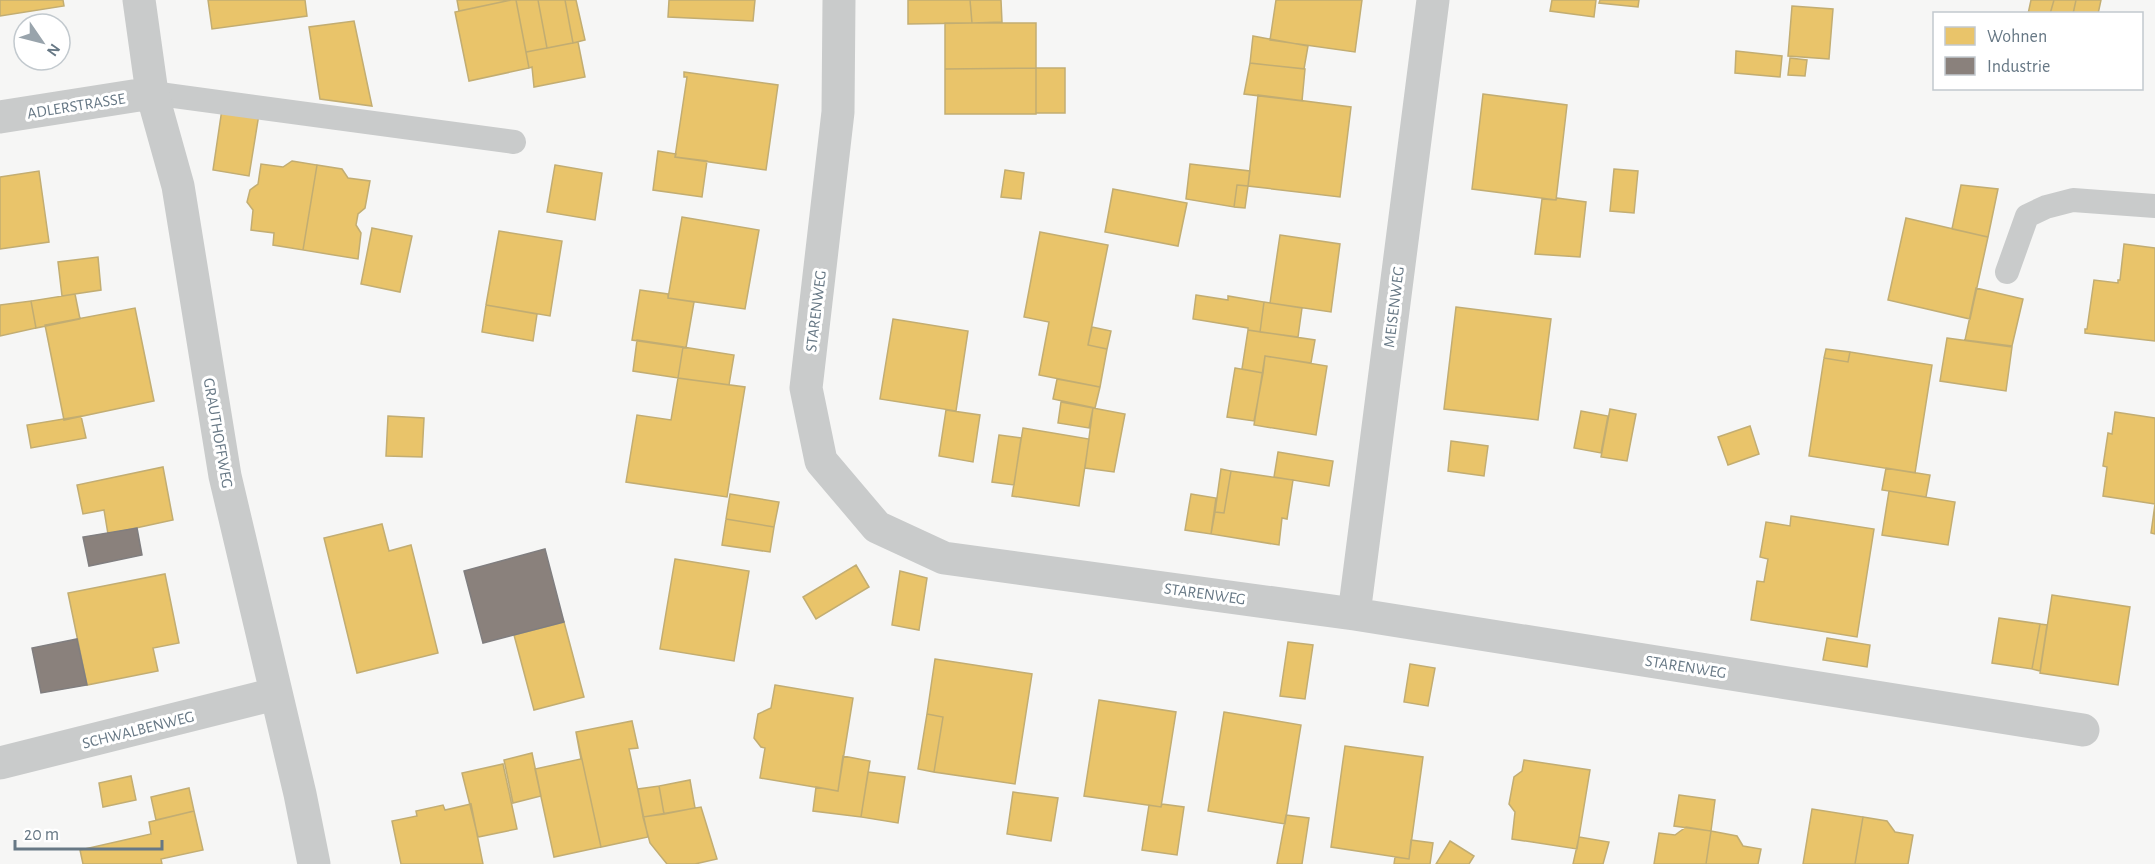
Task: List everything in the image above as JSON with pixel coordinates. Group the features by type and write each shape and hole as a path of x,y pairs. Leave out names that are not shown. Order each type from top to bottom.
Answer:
{"street":[{"name":"GRAUTHOFFWEG","path":"139,0 152,93 178,186 225,476 300,794 314,864"},
{"name":"STARENWEG","path":"839,0 838,112 806,388 821,461 877,527 944,558 1354,614 2083,730"},
{"name":"MEISENWEG","path":"1354,614 1433,0"},
{"name":"ADLERSTRASSE","path":"0,117 152,93"},
{"name":"SCHWALBENWEG","path":"0,763 275,694"}],"lane":[{"path":"152,93 514,142"},
{"path":"2007,272 2027,216 2046,207 2073,200 2155,206"}],"building: Wohnen":[{"path":"0,0 63,0 64,6 12,12 12,14 0,16"},
{"path":"208,0 305,0 307,16 212,29"},
{"path":"457,0 511,0 459,11"},
{"path":"516,0 529,68 469,81 455,12"},
{"path":"516,0 538,0 547,48 526,52"},
{"path":"538,0 565,0 573,43 547,48"},
{"path":"565,0 576,0 585,40 573,43"},
{"path":"669,0 755,0 753,21 668,17"},
{"path":"908,0 970,0 972,23 908,24"},
{"path":"970,0 1001,0 1002,22 972,23"},
{"path":"1276,0 1362,0 1355,52 1270,40"},
{"path":"1552,0 1596,0 1594,17 1550,11"},
{"path":"1600,0 1639,0 1638,7 1599,3"},
{"path":"2031,0 2054,0 2051,12 2028,12"},
{"path":"2054,0 2076,0 2073,12 2051,12"},
{"path":"2076,0 2101,0 2098,12 2073,12"},
{"path":"1792,6 1833,9 1829,59 1788,56"},
{"path":"354,21 372,106 320,99 309,27"},
{"path":"945,23 1036,23 1036,68 945,69"},
{"path":"1253,36 1308,46 1304,69 1250,63"},
{"path":"578,42 585,77 534,87 532,67 529,68 526,52"},
{"path":"1736,51 1782,56 1780,77 1735,73"},
{"path":"1790,58 1807,60 1805,76 1788,75"},
{"path":"1250,63 1305,69 1302,101 1244,94"},
{"path":"1036,68 1065,68 1065,113 1036,113"},
{"path":"1036,68 1036,114 945,114 945,69"},
{"path":"684,72 778,85 766,170 675,157 687,77 684,77"},
{"path":"1483,94 1567,105 1556,200 1472,189"},
{"path":"1258,95 1351,107 1340,197 1248,186"},
{"path":"222,109 259,114 249,176 213,170"},
{"path":"658,151 676,154 675,157 707,161 702,197 653,190"},
{"path":"292,161 317,165 303,250 273,245 274,233 251,230 253,210 247,202 250,190 258,184 261,164 283,167"},
{"path":"1190,164 1250,171 1248,186 1237,185 1234,207 1186,199"},
{"path":"317,165 342,169 348,178 370,181 365,208 358,214 356,225 361,233 358,259 303,250"},
{"path":"555,165 602,173 595,220 547,212"},
{"path":"1614,169 1638,171 1634,213 1610,211"},
{"path":"1005,170 1024,173 1021,199 1001,197"},
{"path":"39,171 49,242 0,249 0,177"},
{"path":"1237,185 1248,186 1245,208 1234,207"},
{"path":"1961,185 1998,189 1988,237 1952,229"},
{"path":"1113,189 1187,203 1178,246 1105,232"},
{"path":"1557,198 1586,202 1580,257 1535,254 1542,199 1556,200"},
{"path":"682,217 759,230 745,309 668,298"},
{"path":"1906,218 1988,237 1970,319 1888,300"},
{"path":"372,228 412,236 400,292 361,284"},
{"path":"499,231 562,241 550,316 486,305"},
{"path":"1040,232 1108,245 1088,345 1107,349 1100,387 1039,375 1049,322 1024,317"},
{"path":"1280,235 1340,244 1331,312 1270,303"},
{"path":"2124,244 2155,248 2155,341 2085,333 2094,280 2118,283"},
{"path":"98,257 101,290 62,296 58,262"},
{"path":"1976,288 2023,299 2012,346 1965,340"},
{"path":"640,290 668,294 668,298 694,302 686,348 632,340"},
{"path":"75,294 80,319 36,328 31,301"},
{"path":"1196,295 1228,300 1228,296 1264,302 1260,332 1193,319"},
{"path":"31,301 36,328 0,336 0,305"},
{"path":"1264,302 1302,308 1298,337 1260,332"},
{"path":"486,305 537,314 533,341 482,332"},
{"path":"1456,307 1551,319 1538,420 1444,409"},
{"path":"135,308 154,401 64,420 45,325"},
{"path":"893,319 968,331 956,411 880,399"},
{"path":"1092,327 1111,331 1107,349 1088,345"},
{"path":"1248,330 1315,340 1311,363 1265,356 1263,373 1242,369"},
{"path":"1947,338 2012,347 2006,391 1940,381"},
{"path":"637,340 683,347 678,378 633,371"},
{"path":"683,347 734,355 729,385 678,378"},
{"path":"1826,349 1850,352 1848,362 1824,358"},
{"path":"1850,352 1932,365 1915,473 1809,456 1824,358 1848,362"},
{"path":"1265,356 1327,366 1316,435 1254,425"},
{"path":"1235,368 1263,373 1254,421 1227,417"},
{"path":"678,378 745,387 727,497 626,482 637,415 671,420"},
{"path":"1057,379 1100,387 1095,408 1053,399"},
{"path":"1061,402 1093,408 1089,428 1058,423"},
{"path":"1093,408 1125,414 1114,472 1085,468"},
{"path":"1610,409 1636,414 1627,461 1601,457"},
{"path":"946,410 980,415 973,462 939,456"},
{"path":"1581,411 1608,416 1601,453 1574,448"},
{"path":"2115,412 2155,418 2155,504 2103,496 2107,467 2103,466 2108,433 2112,434"},
{"path":"81,416 86,438 31,448 27,425"},
{"path":"388,416 424,418 422,457 386,456"},
{"path":"1750,426 1759,454 1728,465 1718,437"},
{"path":"1023,428 1089,439 1079,506 1012,496"},
{"path":"999,435 1021,438 1014,485 992,482"},
{"path":"1451,441 1488,446 1484,476 1448,471"},
{"path":"1278,452 1333,461 1329,486 1274,477"},
{"path":"163,467 173,520 108,534 104,510 83,514 77,485"},
{"path":"1886,468 1930,475 1926,497 1882,490"},
{"path":"1221,469 1231,471 1224,513 1215,512"},
{"path":"1231,471 1293,480 1287,519 1282,518 1279,545 1211,534 1215,512 1224,513"},
{"path":"1889,491 1955,502 1948,545 1882,535"},
{"path":"730,494 779,502 774,527 726,519"},
{"path":"1191,494 1216,498 1211,534 1185,530"},
{"path":"2155,504 2155,534 2151,533"},
{"path":"1791,516 1874,529 1857,637 1751,620 1757,581 1764,582 1768,559 1760,557 1766,522 1790,526"},
{"path":"726,519 774,527 770,552 722,545"},
{"path":"382,524 389,551 411,545 438,653 357,673 324,538"},
{"path":"675,559 749,571 734,661 660,649"},
{"path":"856,565 869,587 816,619 803,597"},
{"path":"900,571 927,578 919,630 892,625"},
{"path":"165,574 179,643 153,648 158,671 87,685 68,593"},
{"path":"2052,595 2130,607 2118,685 2040,673"},
{"path":"1999,618 2040,624 2032,669 1992,663"},
{"path":"564,622 584,697 534,710 514,635"},
{"path":"2040,624 2047,625 2040,671 2032,669"},
{"path":"1827,638 1870,645 1867,667 1823,660"},
{"path":"1288,642 1313,645 1305,699 1280,696"},
{"path":"935,659 1032,674 1015,784 934,772 943,717 927,714"},
{"path":"1410,664 1435,668 1428,706 1404,702"},
{"path":"775,685 853,698 838,791 760,778 765,748 761,747 754,738 758,714 771,708"},
{"path":"1099,700 1176,712 1161,807 1084,796"},
{"path":"1224,712 1301,725 1285,824 1208,811"},
{"path":"927,714 943,717 934,772 918,769"},
{"path":"632,721 638,748 629,749 648,837 601,847 576,732"},
{"path":"576,732 601,847 554,857 535,769 581,759"},
{"path":"1345,746 1423,757 1409,859 1331,847"},
{"path":"532,753 541,796 513,803 504,760"},
{"path":"843,756 870,761 861,817 813,811 816,787 838,791"},
{"path":"1524,760 1590,770 1577,849 1512,839 1515,812 1509,804 1514,777 1522,771"},
{"path":"503,764 517,829 478,837 462,773"},
{"path":"868,772 905,777 898,823 861,817"},
{"path":"131,776 136,800 103,807 99,783"},
{"path":"690,780 695,808 664,814 659,786"},
{"path":"659,786 664,814 643,817 638,789"},
{"path":"189,788 194,811 156,820 151,797"},
{"path":"1013,792 1058,798 1051,841 1007,834"},
{"path":"1679,795 1715,800 1711,831 1674,826"},
{"path":"471,804 483,864 401,864 392,821 417,816 416,811 443,805 445,810"},
{"path":"1162,804 1184,807 1177,855 1142,850 1149,805 1161,807"},
{"path":"701,807 717,859 695,864 667,864 650,843 643,817"},
{"path":"1812,809 1863,817 1855,864 1803,864"},
{"path":"194,811 203,850 161,859 162,864 83,864 80,850 151,834 149,822"},
{"path":"1286,815 1309,818 1302,864 1277,864"},
{"path":"1863,817 1887,821 1895,832 1913,835 1908,864 1855,864"},
{"path":"1686,827 1711,831 1706,864 1654,864 1659,833 1675,835"},
{"path":"1711,831 1737,836 1743,846 1761,849 1758,864 1706,864"},
{"path":"1579,837 1609,842 1603,864 1573,864"},
{"path":"1411,840 1433,843 1430,864 1394,864 1395,857 1409,859"},
{"path":"1450,841 1474,856 1469,864 1436,864"}],"building: Industrie":[{"path":"137,528 142,555 89,566 83,537"},
{"path":"545,549 564,622 483,643 464,571"},
{"path":"77,639 87,685 41,693 32,648"}]}
